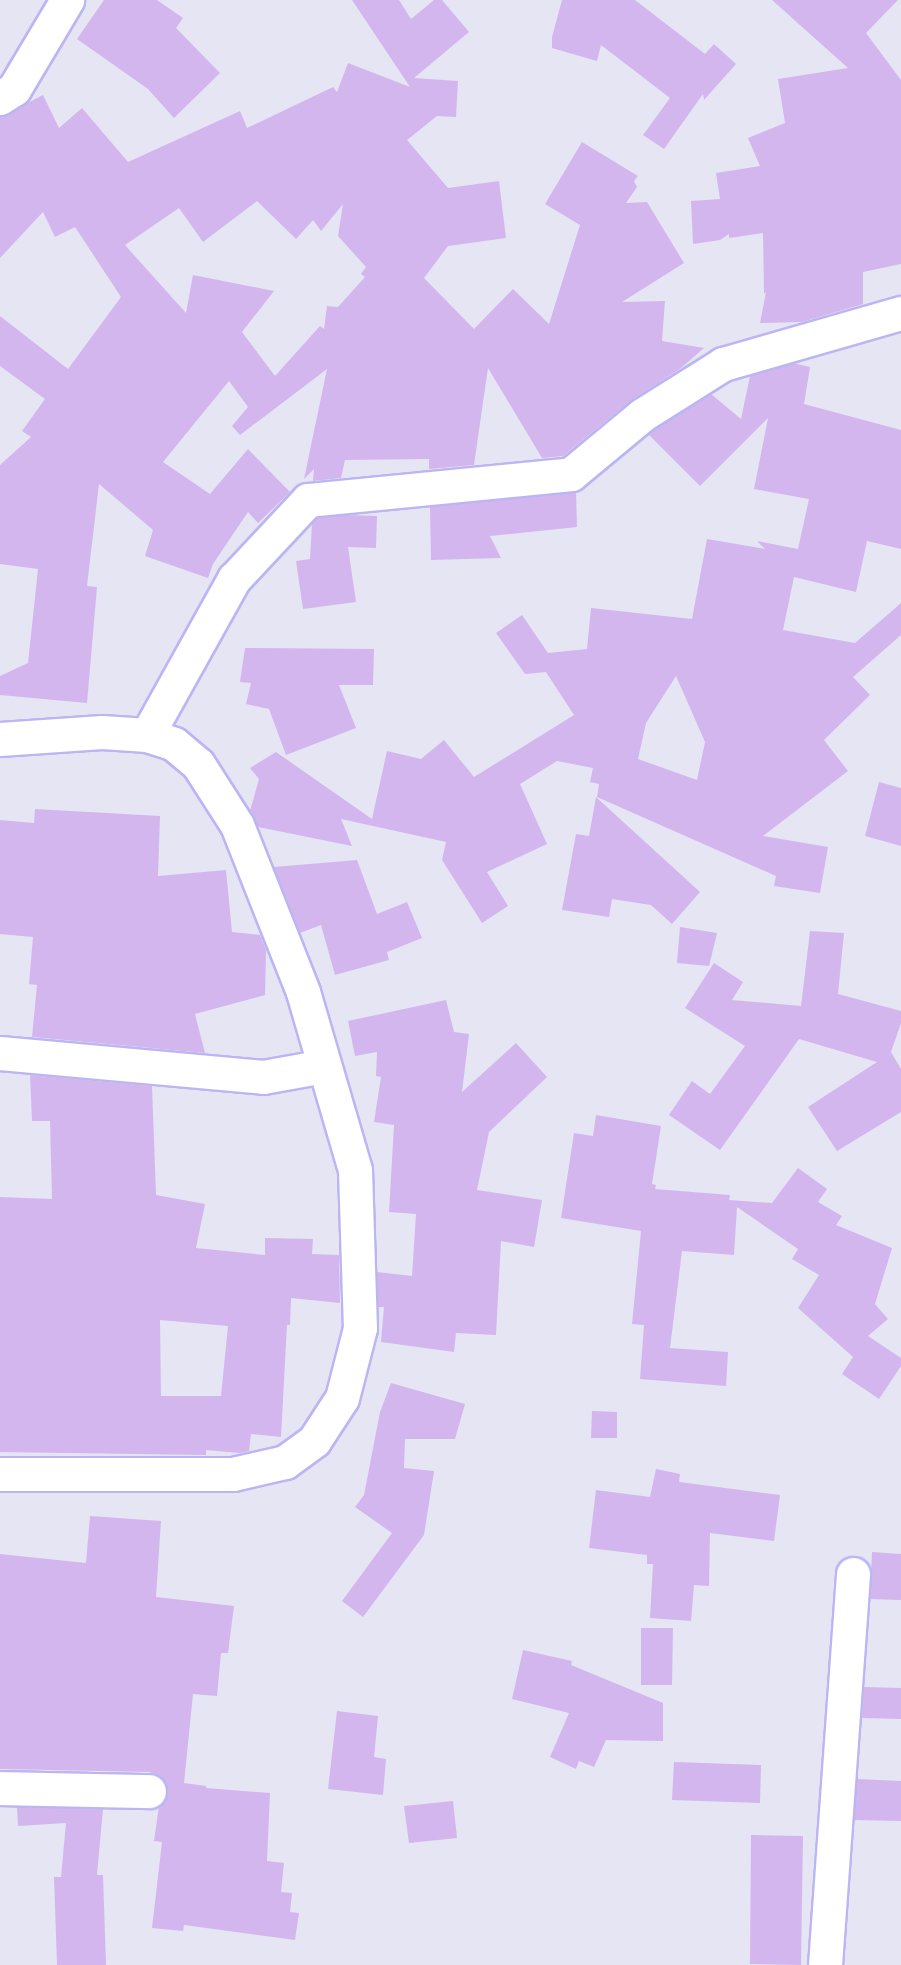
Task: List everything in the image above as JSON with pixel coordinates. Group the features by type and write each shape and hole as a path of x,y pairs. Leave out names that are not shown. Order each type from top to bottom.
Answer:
{"street":[{"path":"0,98 14,89 68,0"},
{"path":"147,735 234,579 308,500 571,474 642,416 723,364 901,313"},
{"path":"0,739 102,732 147,735 174,744 198,764 237,825 303,992 355,1170 360,1328 342,1398 314,1441 285,1462 233,1474 0,1474"},
{"path":"0,1053 263,1077 324,1066"},
{"path":"825,1965 853,1574"},
{"path":"0,1788 149,1791"}],"building":[{"path":"104,0 157,0 183,18 176,28 220,73 174,118 148,89 77,39"},
{"path":"352,0 399,0 411,19 434,0 442,0 469,32 414,78 458,81 456,117 437,116 407,140 448,188 499,181 506,238 448,246 424,278 474,329 513,289 549,324 580,225 545,204 582,142 638,176 634,181 637,187 626,203 647,202 684,263 622,302 665,301 662,341 704,348 681,368 630,401 563,456 542,458 488,368 474,465 429,469 429,459 345,460 341,478 313,481 314,469 304,479 327,369 240,435 232,426 248,407 229,381 163,462 210,494 248,449 290,492 258,523 248,512 213,564 208,578 145,556 153,530 99,484 87,586 97,587 87,703 0,695 0,676 28,663 38,569 0,564 0,465 31,437 22,431 45,399 0,366 0,316 68,369 121,297 75,227 55,237 43,212 0,258 0,117 43,95 59,128 82,108 128,162 240,111 247,128 333,87 337,92 348,63 410,87","holes":["257,201 296,239 313,220 321,231 343,204 338,236 366,267 361,274 365,277 338,307 327,306 324,329 320,326 275,376 242,332 274,291 193,275 186,313 125,245 179,208 203,242"]},
{"path":"562,0 635,0 705,54 714,44 736,64 704,100 703,94 664,149 643,135 670,98 601,45 597,61 552,48 552,37"},
{"path":"772,0 898,0 866,33 901,80 901,264 863,272 863,304 802,322 760,323 766,292 764,294 763,233 729,238 729,234 720,240 693,244 691,201 720,199 716,173 760,166 748,138 785,123 778,79 848,68"},
{"path":"793,363 810,367 804,404 901,430 901,549 867,541 856,592 794,577 783,630 855,643 901,603 901,635 853,677 870,695 824,740 848,771 763,836 828,847 820,893 774,886 776,876 597,797 599,784 590,782 593,768 557,761 520,784 547,844 487,872 508,906 482,923 442,860 446,842 341,819 352,846 258,827 250,811 259,779 250,768 276,752 372,819 387,751 421,759 444,740 474,777 574,715 546,672 525,674 496,633 522,615 548,653 587,649 591,608 692,619 707,539 765,549 757,541 798,549 809,499 754,489 768,418 700,486 648,434 711,394 741,419 750,376","holes":["676,676 705,742 697,780 638,759 646,723"]},
{"path":"576,491 577,527 490,536 501,558 431,560 430,507"},
{"path":"346,515 377,516 376,548 348,547 356,602 303,609 296,561 310,559 312,524 317,518"},
{"path":"245,648 374,649 373,685 339,685 356,728 286,755 269,709 246,704 251,683 240,682"},
{"path":"879,782 901,788 901,846 865,836"},
{"path":"596,797 700,892 672,924 651,905 612,899 609,917 562,910 576,834 589,836"},
{"path":"35,809 160,816 158,876 226,870 232,932 260,935 266,950 265,995 195,1014 205,1053 32,1037 37,985 29,984 33,937 0,934 0,820 34,823"},
{"path":"357,860 377,914 407,902 422,938 387,952 389,960 335,975 321,925 300,933 274,867"},
{"path":"680,927 717,933 709,966 677,963"},
{"path":"810,931 844,933 838,994 901,1011 901,1023 891,1052 901,1069 901,1112 837,1151 808,1107 877,1062 799,1039 720,1150 669,1115 692,1081 710,1094 745,1046 685,1008 714,963 743,982 732,1000 801,1006"},
{"path":"446,1000 454,1032 469,1034 462,1092 516,1043 547,1077 489,1132 477,1190 542,1200 534,1247 501,1241 496,1335 456,1333 454,1352 381,1342 384,1307 378,1307 377,1272 412,1276 416,1214 389,1212 394,1125 374,1122 381,1077 376,1076 377,1052 355,1056 348,1021"},
{"path":"30,1075 152,1086 156,1195 205,1204 196,1248 265,1255 265,1238 313,1239 312,1254 339,1255 340,1303 291,1298 290,1325 287,1325 281,1437 251,1434 249,1451 240,1453 206,1450 206,1455 0,1452 0,1197 52,1199 50,1121 32,1121","holes":["160,1320 228,1326 221,1396 161,1396"]},
{"path":"596,1115 661,1126 652,1184 656,1185 655,1189 730,1195 729,1200 772,1203 798,1168 827,1189 818,1202 842,1216 836,1225 892,1248 875,1304 888,1319 868,1336 901,1358 901,1366 879,1399 842,1374 853,1357 798,1308 819,1275 792,1259 798,1249 737,1207 734,1255 682,1251 670,1348 728,1352 726,1386 640,1379 644,1325 632,1324 641,1231 561,1218 574,1133 593,1136"},
{"path":"391,1383 465,1404 455,1439 405,1439 404,1468 434,1471 424,1535 363,1617 342,1601 392,1533 355,1507 364,1495 380,1412"},
{"path":"592,1411 617,1412 617,1438 591,1438"},
{"path":"656,1469 680,1474 679,1482 780,1495 774,1541 710,1533 709,1586 694,1585 691,1621 650,1618 653,1564 647,1564 647,1555 589,1548 596,1490 650,1497"},
{"path":"90,1516 161,1521 156,1597 234,1606 228,1653 221,1653 217,1696 193,1694 184,1783 206,1786 206,1788 270,1793 267,1861 284,1863 281,1892 292,1893 290,1912 299,1913 295,1940 184,1925 183,1931 152,1928 162,1842 154,1841 159,1806 168,1792 165,1781 158,1775 149,1772 0,1769 0,1554 86,1563"},
{"path":"872,1552 901,1554 901,1600 870,1599"},
{"path":"641,1628 673,1628 672,1685 641,1685"},
{"path":"523,1650 572,1661 571,1665 663,1703 663,1741 606,1740 594,1767 579,1761 576,1769 550,1757 569,1713 512,1699"},
{"path":"864,1687 901,1688 901,1719 862,1718"},
{"path":"337,1711 378,1716 374,1757 386,1759 383,1795 328,1789"},
{"path":"674,1762 761,1765 760,1803 672,1800"},
{"path":"857,1779 901,1781 901,1821 854,1820"},
{"path":"453,1801 457,1838 409,1843 404,1806"},
{"path":"17,1807 103,1809 97,1875 103,1875 106,1965 57,1965 54,1877 61,1877 66,1823 18,1826"},
{"path":"751,1835 803,1836 801,1965 750,1964"}]}
